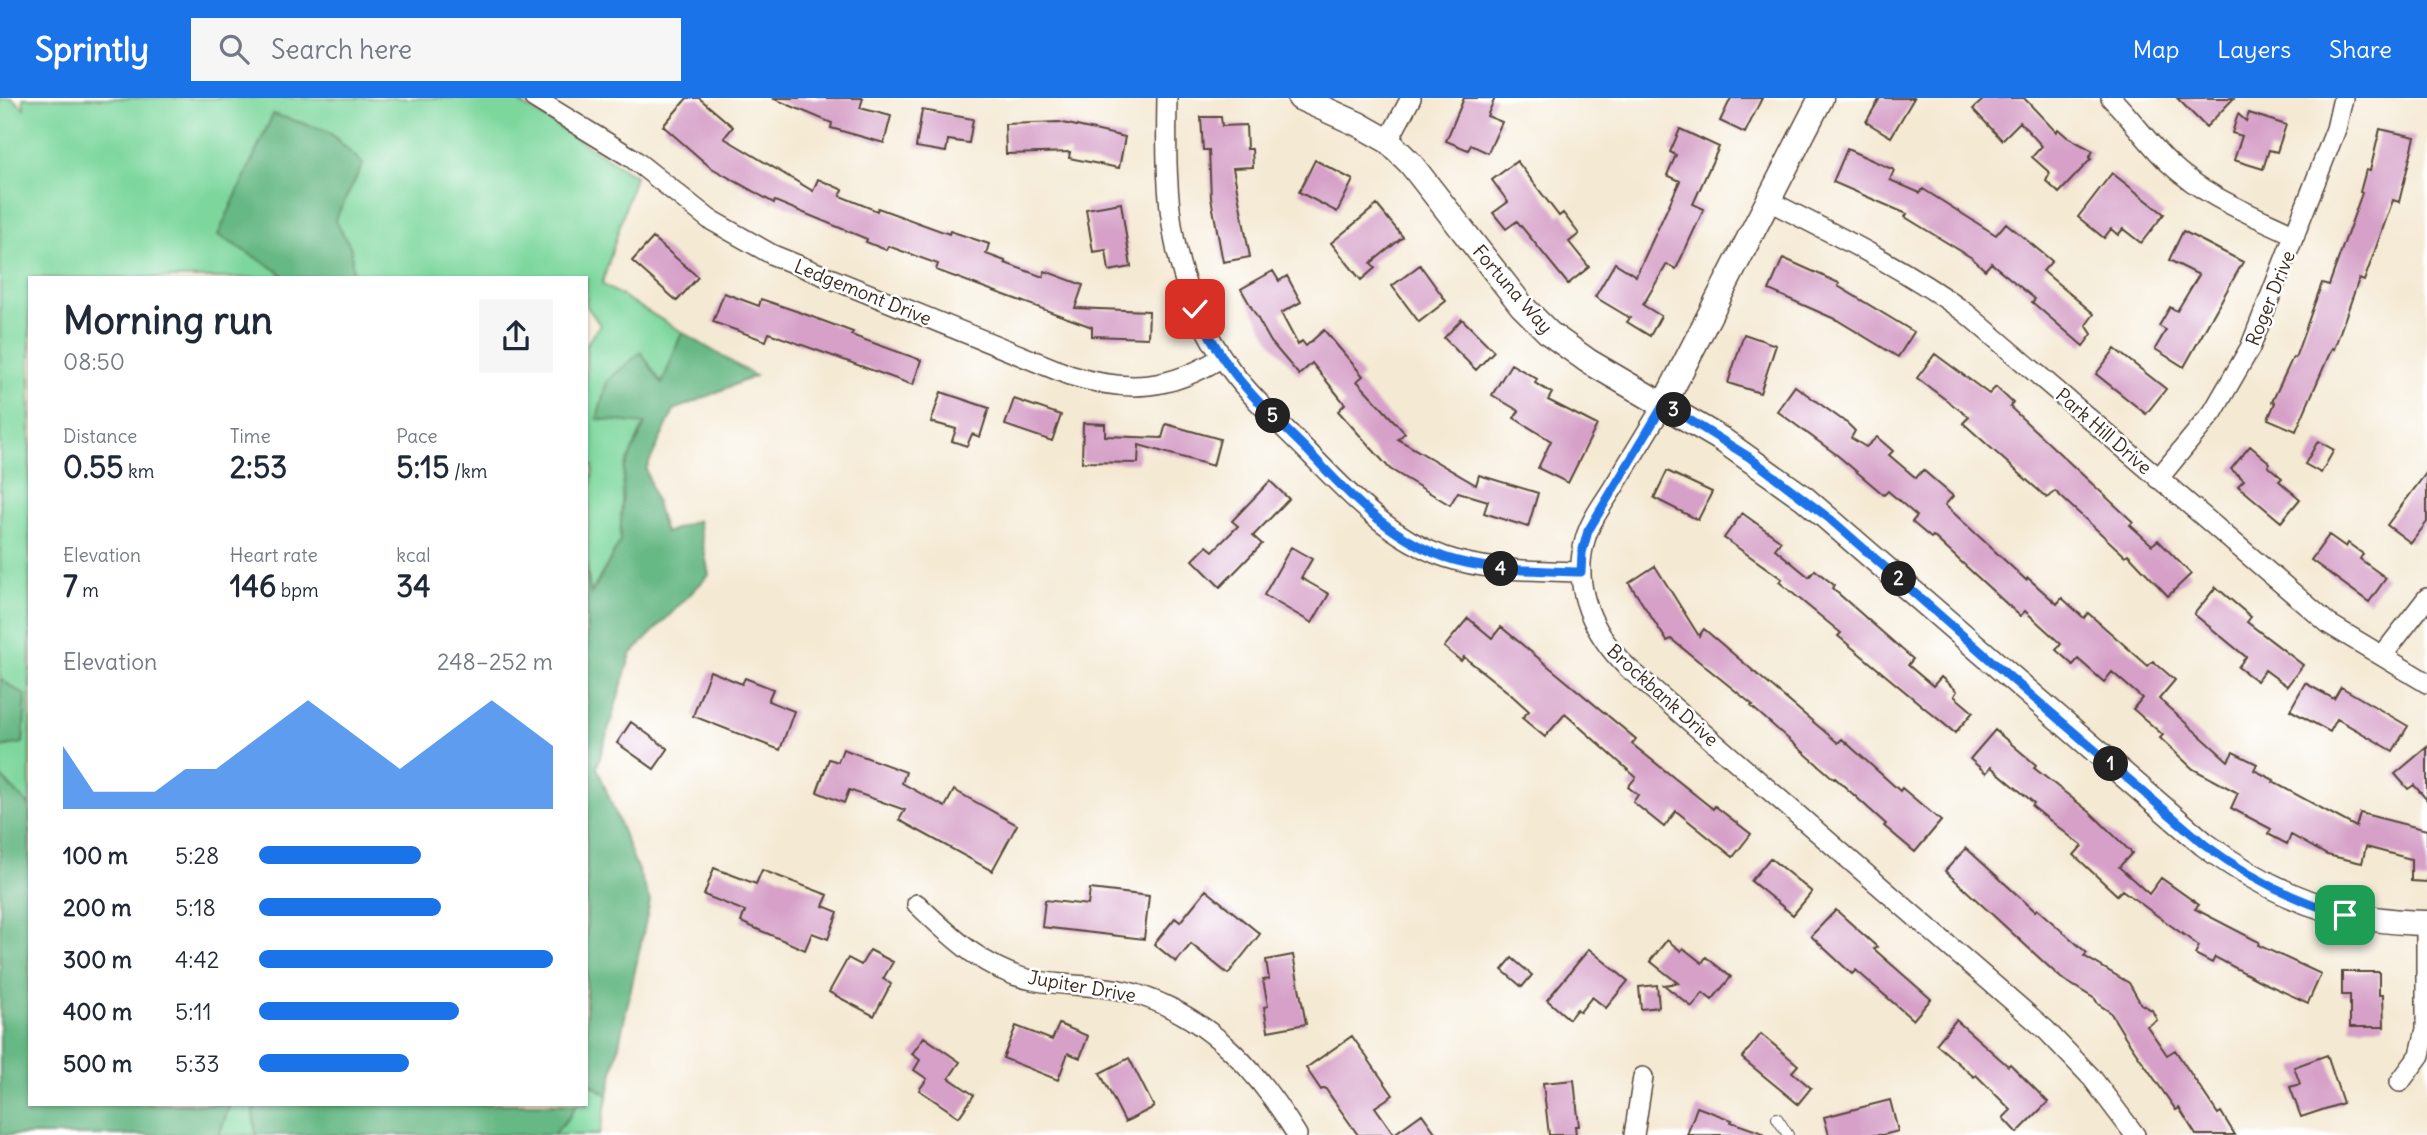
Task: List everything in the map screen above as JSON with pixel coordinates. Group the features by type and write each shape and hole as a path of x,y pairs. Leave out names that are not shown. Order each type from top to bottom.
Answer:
{"street":[{"name":"Ledgemont Drive","path":"534,98 632,158 709,219 751,244 1069,375 1101,384 1150,386 1190,376 1222,357"},
{"path":"1167,98 1166,184 1172,236 1195,309 1222,357 1243,385 1348,494 1384,524 1414,544 1446,557 1483,567 1581,572"},
{"name":"Fortuna Way","path":"1300,98 1358,124 1388,141 1411,164 1535,320 1549,333 1588,361 1749,457 1830,519 2012,679 2230,864 2274,889 2320,908 2371,920 2427,923"},
{"path":"1388,141 1410,98"},
{"name":"Brockbank Drive","path":"1821,98 1664,404 1588,531 1582,553 1584,599 1590,616 1616,657 2046,1030 2092,1078 2135,1135"},
{"path":"2112,98 2157,151 2184,176 2213,196 2295,235"},
{"name":"Roger Drive","path":"2158,479 2201,429 2239,370 2260,327 2336,129 2343,98"},
{"name":"Park Hill Drive","path":"1767,200 1876,256 1936,291 1995,337 2329,624 2427,682"},
{"path":"2382,656 2427,598"},
{"name":"Jupiter Drive","path":"917,904 977,957 1007,971 1033,981 1105,986 1140,995 1189,1017 1223,1041 1258,1077 1297,1135"},
{"path":"2400,1082 2420,1055 2426,1029 2427,923"},
{"path":"1634,1135 1643,1077"}],"lane":[{"path":"1777,1118 1788,1135"}],"green space":[{"path":"0,98 12,98 24,108 23,98 512,98 635,176 602,284 682,332 662,385 624,469 620,542 590,595 588,515 593,466 588,464 588,342 600,325 588,308 588,276 353,276 351,248 335,220 278,271 283,276 28,276 28,804 0,776 0,747 23,743 26,696 0,679"},
{"path":"273,114 328,131 363,164 335,220 351,248 353,276 283,276 218,235"},
{"path":"682,332 755,376 674,410 646,469 665,533 698,520 709,575 631,654 597,767 650,901 608,1095 588,1082 588,577 591,594 620,542 624,469 645,424 597,419 607,381 641,352 662,384"},
{"path":"0,679 26,696 23,743 0,747"},
{"path":"0,776 28,804 28,1106 229,1106 219,1135 0,1135"},
{"path":"588,1083 608,1095 599,1135 553,1135 575,1106 588,1106"},
{"path":"229,1106 256,1106 253,1112 256,1135 219,1135"},
{"path":"256,1106 575,1106 553,1135 256,1135 253,1112"}],"building":[{"path":"687,98 699,98 733,127 724,138 813,191 818,179 843,190 840,196 877,211 878,208 949,234 950,231 989,244 986,254 1005,263 1043,277 1045,271 1083,285 1075,308 1149,311 1148,338 1092,336 1092,327 936,270 938,264 888,246 886,250 866,242 867,239 775,201 774,203 710,167 663,126"},
{"path":"772,98 863,98 860,108 891,116 884,143 831,128 832,123"},
{"path":"1464,98 1495,98 1487,116 1502,122 1488,153 1471,145 1468,150 1446,141"},
{"path":"1731,98 1762,98 1745,133 1720,121"},
{"path":"1880,98 1914,98 1891,137 1866,122"},
{"path":"1985,98 2024,98 2056,132 2058,129 2093,151 2089,158 2091,159 2059,193 2046,181 2050,173 2032,157 2042,146 2020,122 2002,140 1973,109"},
{"path":"2177,98 2234,98 2206,127"},
{"path":"922,110 973,119 969,143 948,140 946,152 916,147"},
{"path":"2249,113 2286,125 2277,152 2269,150 2263,169 2234,160 2242,136 2232,133 2238,114 2246,121"},
{"path":"1201,117 1221,117 1222,126 1246,125 1247,149 1252,149 1253,167 1233,168 1250,257 1223,262 1211,198 1209,150 1203,150"},
{"path":"1059,122 1125,137 1119,168 1069,158 1070,152 1006,154 1005,124"},
{"path":"1680,129 1719,147 1693,204 1704,209 1676,269 1667,264 1643,305 1661,316 1650,336 1627,322 1630,318 1595,297 1615,263 1636,276 1680,181 1667,175 1676,155 1670,152"},
{"path":"2380,129 2415,137 2399,202 2393,200 2364,281 2359,279 2334,349 2332,348 2296,431 2268,419 2275,403 2272,402 2293,357 2295,358 2322,283 2329,285 2362,193 2360,192 2366,170 2370,171"},
{"path":"1847,149 1894,170 1890,180 1920,193 1923,189 1996,235 2006,223 2052,261 2043,271 2094,314 2086,325 2092,334 2083,346 2032,302 2035,299 1991,263 1985,270 1972,258 1905,217 1907,214 1833,182"},
{"path":"1315,160 1353,180 1337,212 1299,192"},
{"path":"1517,161 1559,216 1563,213 1579,234 1569,242 1589,267 1568,284 1517,221 1506,229 1493,213 1508,202 1492,180"},
{"path":"2112,173 2164,214 2141,243 2123,229 2118,235 2111,229 2104,238 2078,217"},
{"path":"1121,203 1131,267 1109,271 1106,250 1093,252 1086,209"},
{"path":"1377,205 1403,237 1371,263 1375,268 1361,280 1331,243"},
{"path":"2183,231 2243,262 2184,367 2155,349 2166,330 2159,326 2170,307 2177,311 2199,275 2169,260"},
{"path":"653,238 698,277 677,301 632,261"},
{"path":"1783,258 1839,283 1838,286 1914,332 1898,357 1837,320 1769,290"},
{"path":"1420,265 1446,301 1419,322 1392,286"},
{"path":"1273,271 1279,281 1287,276 1301,302 1281,313 1298,345 1302,341 1306,346 1324,330 1363,376 1357,381 1405,433 1398,439 1476,485 1479,475 1538,493 1528,527 1484,513 1488,501 1458,492 1450,505 1390,469 1338,411 1345,404 1312,363 1299,375 1271,342 1241,289"},
{"path":"724,293 759,306 761,299 921,360 913,385 769,333 766,341 713,322"},
{"path":"1462,319 1494,351 1476,370 1444,338"},
{"path":"1744,334 1776,345 1760,393 1728,383"},
{"path":"2115,349 2166,389 2146,414 2096,374"},
{"path":"1935,354 1989,394 1996,387 2013,403 2010,407 2133,522 2130,525 2152,545 2158,540 2191,574 2168,596 2128,554 2125,556 2055,491 2047,498 1963,423 1969,417 1917,378"},
{"path":"1511,364 1537,379 1535,383 1552,393 1548,400 1597,425 1568,483 1538,468 1551,441 1514,418 1519,411 1492,395"},
{"path":"1795,386 1848,424 1855,431 1851,438 1866,447 1877,437 1893,451 1889,455 1916,478 1923,470 1953,496 1945,505 2026,580 2028,578 2057,604 2062,598 2084,618 2088,613 2148,666 2153,661 2175,680 2159,699 2228,761 2233,752 2257,764 2254,770 2356,827 2360,813 2427,830 2427,882 2411,881 2411,859 2366,847 2362,863 2327,855 2291,835 2287,844 2268,834 2271,829 2231,808 2238,793 2193,769 2160,738 2163,735 2133,709 2142,698 2112,672 2104,682 2078,659 2073,665 2056,650 2061,644 2025,611 2020,616 1933,536 1931,538 1912,522 1917,516 1888,491 1884,495 1837,455 1777,411"},
{"path":"941,392 989,408 980,437 972,434 967,446 952,441 956,429 931,422"},
{"path":"1014,399 1061,415 1052,441 1005,425"},
{"path":"1083,423 1105,424 1105,436 1162,438 1166,424 1220,439 1213,466 1139,445 1138,463 1082,462"},
{"path":"2318,441 2334,450 2321,473 2305,464"},
{"path":"2250,446 2270,463 2268,466 2282,478 2279,481 2300,499 2281,522 2238,486 2244,480 2231,469"},
{"path":"1667,471 1712,492 1698,520 1654,498"},
{"path":"2427,472 2427,522 2411,543 2387,525"},
{"path":"1270,481 1289,499 1253,536 1262,544 1220,587 1193,560 1207,546 1213,551 1238,526 1232,521"},
{"path":"1742,513 1781,541 1775,549 1809,577 1815,570 1834,585 1832,588 1913,659 1908,665 1933,686 1941,677 1957,691 1954,696 1973,712 1955,733 1838,636 1841,633 1779,582 1782,579 1724,538"},
{"path":"2329,535 2346,547 2348,543 2363,554 2360,559 2386,578 2369,602 2311,560"},
{"path":"1291,547 1312,559 1301,578 1329,594 1312,623 1264,595"},
{"path":"1655,566 1699,636 1704,629 1838,743 1842,739 1900,791 1902,788 1941,821 1915,852 1751,706 1753,705 1671,639 1667,641 1629,583"},
{"path":"2216,587 2251,617 2247,622 2303,665 2287,686 2265,670 2257,681 2238,667 2246,657 2194,614"},
{"path":"1468,618 1492,638 1501,627 1636,739 1632,744 1713,809 1715,806 1751,834 1733,857 1676,811 1664,827 1633,802 1638,795 1628,787 1636,777 1565,714 1545,737 1522,718 1529,711 1464,657 1461,661 1444,647"},
{"path":"710,671 742,684 745,678 773,689 768,701 794,711 780,750 693,716"},
{"path":"2305,683 2334,699 2341,687 2408,726 2393,751 2337,719 2330,732 2290,710"},
{"path":"631,722 668,749 654,769 617,743"},
{"path":"1995,730 2036,765 2034,768 2091,813 2132,853 2119,867 2149,894 2161,878 2199,905 2195,909 2259,942 2258,945 2321,974 2308,1003 2215,957 2212,963 2195,954 2199,946 2122,890 2117,895 2074,855 2082,846 2032,806 2034,803 1991,767 1986,773 1970,759"},
{"path":"2427,747 2427,800 2414,785 2408,789 2395,774"},
{"path":"843,749 906,772 902,783 945,807 954,790 1017,825 992,871 899,820 905,810 849,790 844,803 817,792 829,759 838,762"},
{"path":"1966,848 2035,911 2037,909 2087,953 2084,956 2129,983 2141,1004 2152,1010 2157,1020 2147,1026 2167,1055 2175,1050 2235,1135 2196,1135 2110,1012 2095,999 2061,978 1945,871"},
{"path":"1770,858 1812,892 1793,915 1751,881"},
{"path":"714,868 756,884 762,870 828,895 823,906 838,912 828,939 812,933 805,950 741,922 745,911 704,895"},
{"path":"1090,889 1149,896 1144,939 1042,927 1045,900 1088,905"},
{"path":"1206,890 1260,934 1228,974 1191,944 1176,962 1154,944 1175,918 1180,922"},
{"path":"1836,910 1877,947 1874,949 1931,999 1913,1020 1856,970 1852,974 1811,936"},
{"path":"1667,940 1681,951 1683,948 1702,963 1706,957 1731,977 1712,1000 1703,993 1692,1007 1664,985 1678,983 1650,961"},
{"path":"1589,949 1628,981 1606,1008 1592,997 1580,1012 1577,1009 1569,1019 1547,1000"},
{"path":"870,950 893,962 883,979 891,984 874,1016 829,992 848,958 861,965"},
{"path":"1293,955 1306,1024 1268,1031 1264,1007 1268,1006 1263,980 1269,979 1266,960"},
{"path":"1512,958 1532,975 1522,987 1502,970"},
{"path":"2342,972 2379,972 2384,1027 2350,1027 2350,995 2342,995"},
{"path":"1657,985 1659,1007 1641,1009 1639,987"},
{"path":"1956,1020 2008,1066 2010,1064 2048,1102 2017,1133 2003,1118 2011,1110 1976,1075 1974,1077 1936,1044"},
{"path":"1059,1024 1088,1036 1080,1058 1068,1053 1058,1080 1003,1058 1016,1026 1052,1040"},
{"path":"1761,1034 1798,1065 1792,1072 1811,1088 1798,1104 1742,1058"},
{"path":"1352,1036 1393,1095 1375,1107 1394,1134 1422,1114 1437,1135 1358,1135 1325,1088 1321,1090 1306,1068"},
{"path":"924,1037 960,1062 949,1078 974,1095 959,1117 919,1090 927,1079 914,1070 920,1060 912,1054"},
{"path":"2327,1055 2343,1103 2301,1117 2290,1087 2300,1084 2294,1067"},
{"path":"1129,1058 1154,1107 1125,1122 1100,1073"},
{"path":"1574,1080 1579,1126 1575,1126 1576,1135 1549,1135 1543,1083"},
{"path":"1890,1100 1898,1131 1883,1135 1829,1135 1824,1117"},
{"path":"1697,1107 1732,1120 1731,1122 1763,1133 1687,1135"}],"route":[{"path":"1195,309 1222,357 1243,385 1348,494 1384,524 1414,544 1464,563 1483,567 1581,572 1584,542 1593,520 1664,404 1749,457 1830,519 2012,679 2230,864 2255,880 2297,900 2345,915"}]}
